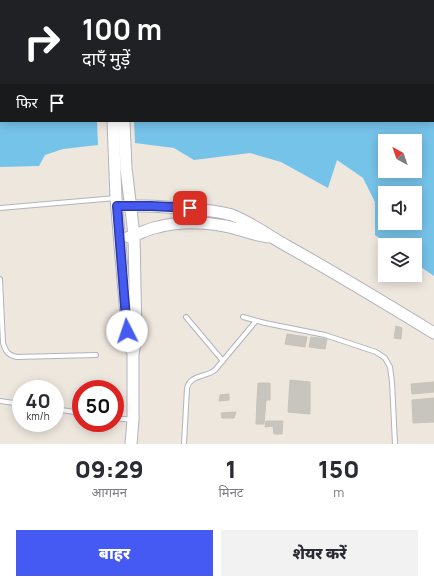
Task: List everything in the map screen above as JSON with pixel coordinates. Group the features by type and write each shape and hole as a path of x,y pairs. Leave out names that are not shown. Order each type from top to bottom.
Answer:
{"main road":[{"path":"113,122 121,168 131,205 134,235 136,337 133,354 133,420 131,444"},
{"path":"124,122 117,202 128,339 133,354"},
{"path":"117,202 131,205 202,209 230,215 259,228 271,237 336,273 434,333"},
{"path":"120,239 159,227 193,223 210,223 259,236 271,237"}],"lane":[{"path":"0,208 117,202"},
{"path":"0,279 3,343 6,351 10,355 17,357 96,355"},
{"path":"186,317 223,361"},
{"path":"243,317 325,335 376,352 385,358 390,366 396,444"},
{"path":"184,444 188,383 194,378 212,373 256,321"},
{"path":"0,401 12,403"},
{"path":"124,419 133,420"}],"water":[{"path":"0,122 97,122 98,145 63,149 45,155 39,166 0,167"},
{"path":"134,122 434,122 434,276 422,268 422,238 379,238 375,235 375,202 363,178 337,160 328,188 281,162 250,153 194,160 174,148 135,143"}],"building":[{"path":"396,326 402,328 401,339 394,338"},
{"path":"287,334 307,337 305,347 285,344"},
{"path":"311,337 327,339 325,349 309,347"},
{"path":"290,380 310,382 310,414 288,412"},
{"path":"434,382 434,392 412,394 411,384"},
{"path":"258,383 270,383 270,400 257,400"},
{"path":"229,394 229,400 219,401 220,395"},
{"path":"434,398 434,422 413,423 412,400"},
{"path":"257,400 266,400 264,424 256,424"},
{"path":"236,412 234,418 222,418 221,413"},
{"path":"266,421 283,421 282,434 274,434 273,426 265,427"}],"route":[{"path":"127,331 117,206 190,208"}]}
